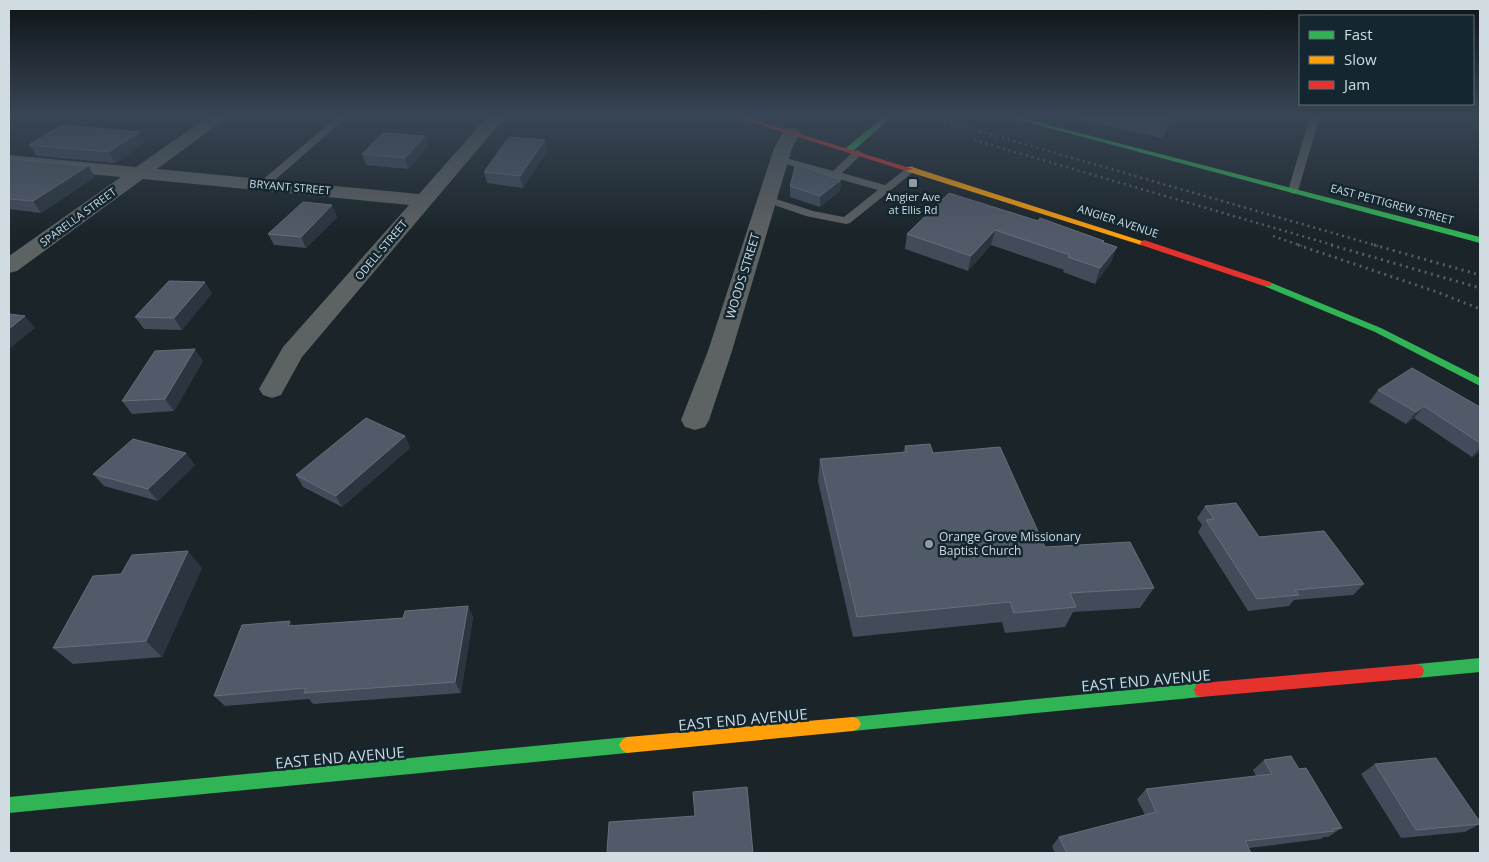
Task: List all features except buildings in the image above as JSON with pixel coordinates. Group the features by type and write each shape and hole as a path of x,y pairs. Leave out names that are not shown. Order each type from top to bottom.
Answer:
{"street":[{"name":"SPARELLA STREET","path":"9,266 163,156"},
{"name":"ODELL STREET","path":"272,390 292,353 461,156"},
{"name":"WOODS STREET","path":"695,420 720,351 780,156"},
{"name":"ANGIER AVENUE","path":"868,156 1189,257 1278,288 1378,330 1480,382"},
{"name":"EAST PETTIGREW STREET","path":"1161,156 1480,240"},
{"name":"BRYANT STREET","path":"9,161 422,200"},
{"name":"EAST END AVENUE","path":"9,805 1129,697 1480,666"}],"lane":[{"path":"264,184 296,156"},
{"path":"834,174 850,156"},
{"path":"1293,191 1303,156"},
{"path":"779,159 886,189"},
{"path":"767,199 810,214 846,220 912,169"}],"railway":[{"path":"1029,156 1336,246"},
{"path":"1067,156 1378,246"},
{"path":"1273,236 1302,246"},
{"path":"1298,245 1437,292 1480,309"},
{"path":"1331,245 1480,288"},
{"path":"1374,245 1480,275"}],"traffic: fast":[{"path":"1161,156 1480,240"},
{"path":"1267,284 1378,330 1480,382"},
{"path":"1417,671 1480,665"},
{"path":"853,724 1201,690"},
{"path":"9,805 627,745"}],"traffic: slow":[{"path":"909,169 1144,243"},
{"path":"627,745 853,724"}],"traffic: jam":[{"path":"867,156 909,169"},
{"path":"1144,243 1267,284"},
{"path":"1201,690 1417,671"}],"place":[{"name":"Angier Ave at Ellis Rd","path":"913,183"},
{"name":"Orange Grove Missionary Baptist Church","path":"929,544"}]}
